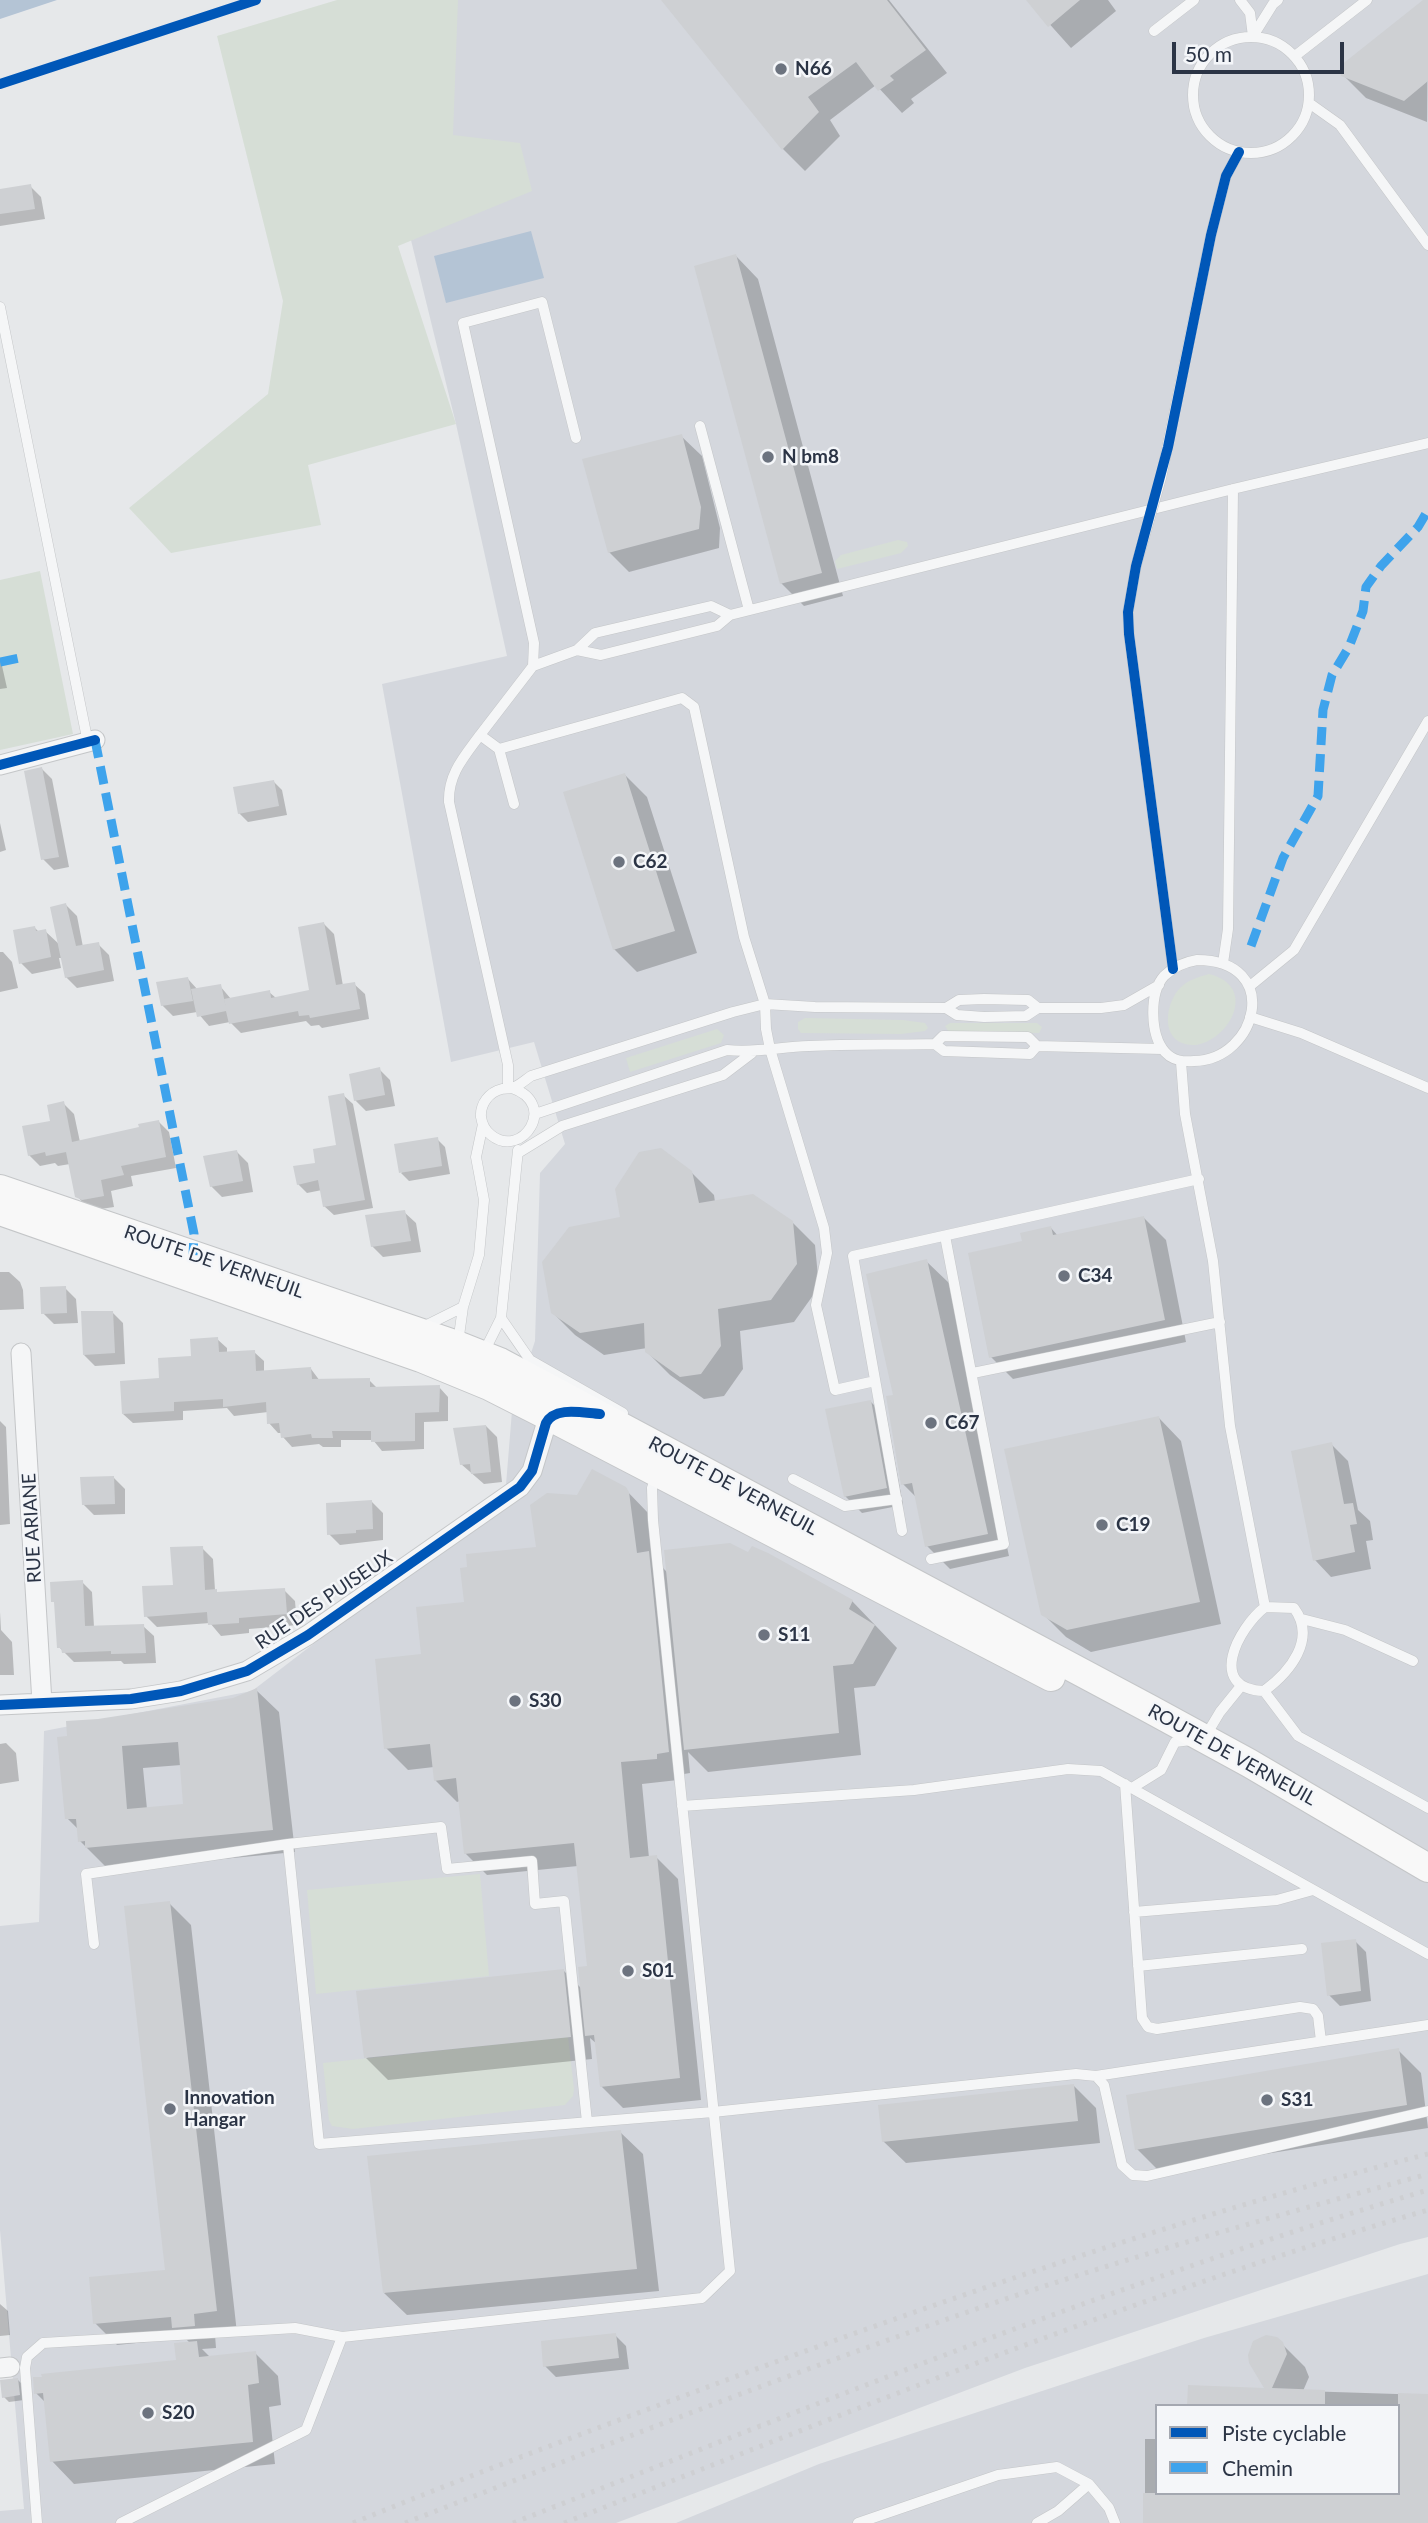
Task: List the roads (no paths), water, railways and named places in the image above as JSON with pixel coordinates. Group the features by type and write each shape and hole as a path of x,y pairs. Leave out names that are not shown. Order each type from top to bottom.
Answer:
{"main road":[{"name":"ROUTE DE VERNEUIL","path":"0,1189 414,1331 550,1417 659,1455 1205,1739 1428,1869"},
{"name":"ROUTE DE VERNEUIL","path":"0,1211 464,1363 600,1414 659,1455 1175,1742 1428,1869"}],"street":[{"path":"0,765 92,742"},
{"name":"RUE ARIANE","path":"21,1353 43,1703"},
{"path":"550,1417 562,1413 600,1414"},
{"name":"RUE DES PUISEUX","path":"0,1705 131,1699 181,1691 247,1671 278,1654 520,1487 532,1471 545,1423 550,1417"}],"lane":[{"path":"1154,31 1194,0"},
{"path":"1240,0 1250,13 1253,36"},
{"path":"1253,36 1278,0"},
{"path":"1295,56 1367,0"},
{"path":"1253,36 1276,42 1295,56 1307,78 1309,103 1299,129 1278,147 1259,153 1239,152 1210,136 1196,117 1192,94 1197,72 1210,52 1230,40 1253,36"},
{"path":"1309,103 1340,125 1428,245"},
{"path":"1173,969 1128,612 1136,566 1161,478 1214,223 1226,176 1239,152"},
{"path":"533,666 534,643 463,323 542,302 576,438"},
{"path":"0,307 92,742"},
{"path":"700,426 749,610"},
{"path":"577,650 601,655 717,626 730,615 749,610 1428,443"},
{"path":"1223,963 1228,929 1234,489"},
{"path":"510,1088 508,1065 449,802 449,786 455,770 533,666 577,650 595,633 711,606 730,615"},
{"path":"499,749 682,698 694,707 744,937 765,1004 766,1029 824,1228 827,1253 816,1305 835,1390 875,1381"},
{"path":"1250,986 1294,950 1428,721"},
{"path":"480,736 499,749 514,804"},
{"path":"464,1363 463,1307 479,1255 484,1200 476,1157 483,1124 481,1110 487,1097 500,1089 510,1088 531,1076 765,1004 946,1008 957,1015 1026,1016 1038,1008 1101,1008 1124,1005 1158,985 1173,969 1185,962 1197,960 1223,963 1237,970 1250,986 1250,1017 1238,1042 1230,1049 1200,1061 1181,1062 1170,1057 1162,1049 1158,1039 1154,1015 1158,985"},
{"path":"946,1008 959,1000 984,999 1028,1000 1038,1008"},
{"path":"1250,1017 1301,1033 1428,1088"},
{"path":"935,1044 943,1037 1028,1037 1037,1046 1162,1049"},
{"path":"535,1114 727,1050 752,1053 809,1046 935,1044 944,1051 1030,1054 1037,1046"},
{"path":"518,1153 562,1126 723,1075 752,1053"},
{"path":"1181,1062 1185,1114 1213,1261 1230,1426 1265,1607"},
{"path":"483,1124 494,1137 502,1141 519,1139 531,1129 535,1114 528,1097 510,1088"},
{"path":"464,1363 501,1318 519,1139"},
{"path":"902,1531 853,1256 1199,1180"},
{"path":"931,1559 1004,1544 945,1236"},
{"path":"414,1331 440,1321 463,1307"},
{"path":"37,2523 25,2368 27,2357 43,2343 295,2328 342,2337 702,2298 730,2271 653,1520 652,1489 659,1455 620,1410 530,1360 501,1318"},
{"path":"972,1373 1220,1322"},
{"path":"793,1479 845,1506 897,1499"},
{"path":"1302,1619 1299,1650 1289,1669 1264,1691 1253,1691 1241,1686 1231,1673 1233,1650 1255,1615 1265,1607 1294,1608 1302,1619 1345,1630 1413,1661"},
{"path":"1128,1786 1161,1770 1175,1742 1205,1739 1220,1712 1241,1686"},
{"path":"1264,1691 1298,1736 1428,1808"},
{"path":"682,1806 914,1790 1068,1769 1101,1771 1428,1954"},
{"path":"1128,1786 1142,2018 1148,2026 1157,2029 1300,2007 1313,2009 1318,2016 1321,2042"},
{"path":"94,1944 86,1874 288,1844 441,1827 447,1869 532,1861 535,1904 564,1901 587,2122"},
{"path":"288,1844 319,2144 713,2112 1076,2074 1096,2076 1428,2025"},
{"path":"1134,1912 1277,1900 1313,1890"},
{"path":"1138,1966 1302,1949"},
{"path":"1096,2076 1104,2085 1122,2165 1133,2175 1147,2176 1428,2111"},
{"path":"121,2523 306,2430 342,2337"},
{"path":"858,2523 998,2475 1057,2467 1089,2484 1109,2508 1115,2523"},
{"path":"1037,2523 1058,2511 1089,2484"}],"water":[{"path":"0,0 57,0 0,19"},
{"path":"531,231 544,278 446,303 434,256"}],"railway":[{"path":"353,2523 721,2382 984,2288 1249,2203 1428,2154"},
{"path":"405,2523 767,2384 985,2306 1150,2253 1428,2174"},
{"path":"513,2523 853,2390 1081,2305 1196,2264 1428,2190"},
{"path":"564,2523 1100,2318 1318,2244 1428,2210"}],"place":[{"name":"N66","path":"781,69"},
{"name":"N bm8","path":"768,457"},
{"name":"C62","path":"619,862"},
{"name":"C34","path":"1064,1276"},
{"name":"C67","path":"931,1423"},
{"name":"C19","path":"1102,1525"},
{"name":"S11","path":"764,1635"},
{"name":"S30","path":"515,1701"},
{"name":"S01","path":"628,1971"},
{"name":"S31","path":"1267,2100"},
{"name":"Innovation Hangar","path":"170,2109"},
{"name":"S20","path":"148,2413"}]}
